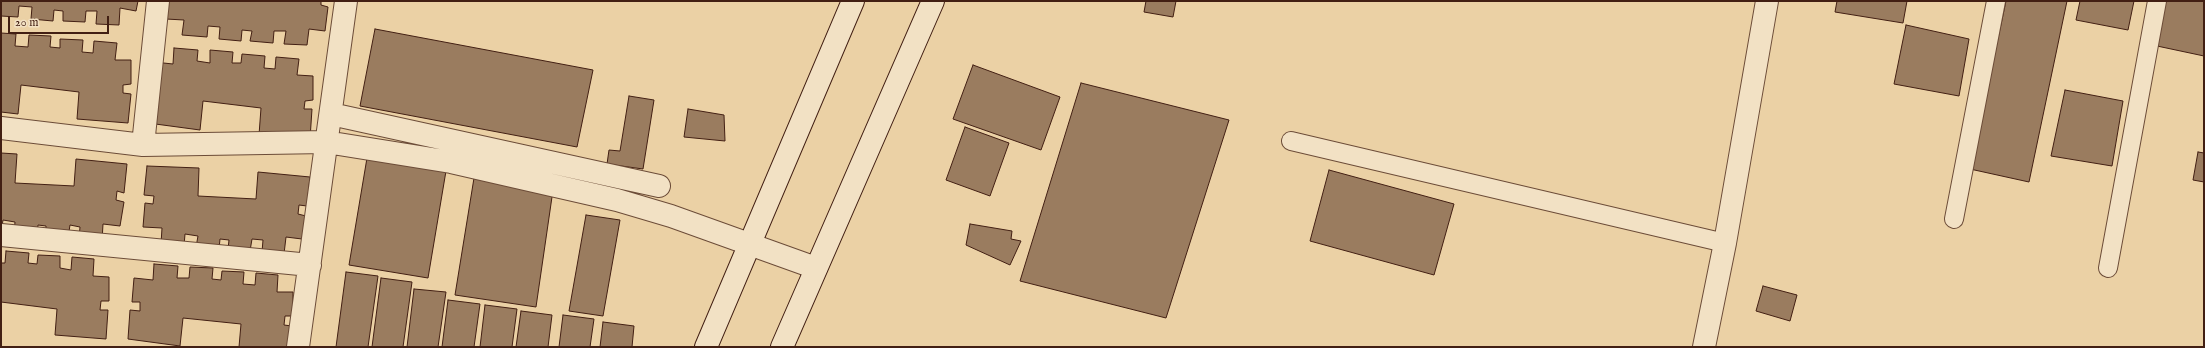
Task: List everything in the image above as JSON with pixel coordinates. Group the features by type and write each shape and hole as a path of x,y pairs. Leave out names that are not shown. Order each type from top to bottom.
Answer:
{"street":[{"path":"143,145 158,1"},
{"path":"298,347 346,1"},
{"path":"706,347 853,1"},
{"path":"782,347 933,1"},
{"path":"1704,347 1725,243 1767,1"},
{"path":"331,114 659,186"},
{"path":"1,128 143,145 326,142 451,162 617,200 671,216 816,268"},
{"path":"1,235 310,265"}],"lane":[{"path":"1954,219 1996,1"},
{"path":"2108,268 2157,1"},
{"path":"1291,141 1725,243"}],"building":[{"path":"1,1 138,1 136,11 120,8 119,25 96,24 97,11 86,11 85,22 63,21 63,11 54,10 53,21 31,19 32,7 19,6 18,17 1,16"},
{"path":"167,1 321,1 321,5 328,7 325,31 309,29 307,45 284,44 286,31 274,31 273,43 250,41 252,31 242,30 241,41 219,39 220,27 208,26 207,37 182,35 184,20 166,19"},
{"path":"1146,1 1176,1 1173,17 1144,12"},
{"path":"1837,1 1907,1 1903,23 1835,12"},
{"path":"2006,1 2067,1 2029,182 1970,169"},
{"path":"2080,1 2134,1 2128,30 2076,20"},
{"path":"2166,1 2204,1 2204,56 2157,46"},
{"path":"1906,25 1969,39 1959,96 1894,84"},
{"path":"375,29 593,70 577,147 360,106"},
{"path":"1,33 16,34 15,46 28,47 29,35 51,36 50,47 60,48 60,39 83,40 82,52 93,53 94,41 117,43 115,60 131,60 131,84 123,85 123,93 131,94 128,123 77,119 79,92 21,85 18,114 1,112"},
{"path":"174,48 198,50 197,61 210,63 210,50 233,52 232,63 241,63 242,54 265,56 264,68 275,69 276,57 299,59 297,75 313,76 313,100 305,101 304,109 312,109 310,139 259,135 261,108 203,101 200,130 148,123 151,94 159,94 160,86 154,62 173,64"},
{"path":"973,65 1060,97 1041,150 953,119"},
{"path":"1081,83 1229,120 1166,318 1020,281"},
{"path":"2065,90 2123,101 2112,166 2051,156"},
{"path":"629,96 654,100 643,169 607,164 609,150 620,151"},
{"path":"688,109 724,115 725,141 684,137"},
{"path":"965,127 1009,143 990,196 946,180"},
{"path":"368,152 447,165 428,278 349,265"},
{"path":"2198,152 2204,153 2204,182 2193,180"},
{"path":"1,153 17,154 15,183 74,186 76,159 127,164 124,193 117,191 116,200 124,202 120,226 103,224 102,241 79,238 80,227 70,225 68,238 46,236 46,226 38,225 37,236 14,234 15,222 3,220 1,233"},
{"path":"147,166 199,168 198,196 256,199 258,172 310,177 307,206 299,205 298,214 306,216 302,239 286,237 284,254 262,252 263,240 252,239 250,251 228,249 229,240 220,239 219,249 196,247 198,236 185,234 184,246 161,244 162,228 143,227 145,203 153,204 154,196 144,195"},
{"path":"1329,170 1454,204 1434,275 1310,241"},
{"path":"474,178 553,190 536,307 455,295"},
{"path":"586,215 620,220 603,316 569,311"},
{"path":"970,224 1012,231 1011,239 1021,241 1010,265 966,245"},
{"path":"6,251 29,253 28,263 37,264 38,255 60,256 60,268 71,270 72,257 94,259 93,276 109,277 109,301 101,301 100,310 108,310 106,339 55,335 57,309 1,302 1,263 5,263"},
{"path":"154,264 178,266 177,278 189,278 190,267 213,268 212,279 221,280 222,271 244,272 243,284 255,285 256,273 278,275 277,292 293,292 293,316 285,316 284,325 292,326 291,347 239,347 241,324 183,318 180,346 128,339 130,310 140,311 140,302 132,302 134,278 153,280"},
{"path":"346,272 378,276 368,347 336,347"},
{"path":"381,278 412,282 403,347 372,347"},
{"path":"1763,286 1797,295 1790,321 1756,311"},
{"path":"414,289 446,292 438,347 407,347"},
{"path":"448,300 480,304 474,347 442,347"},
{"path":"485,305 517,309 512,347 480,347"},
{"path":"521,311 552,315 548,347 516,347"},
{"path":"563,315 594,319 590,347 559,347"},
{"path":"603,322 634,326 632,347 600,347"}]}
